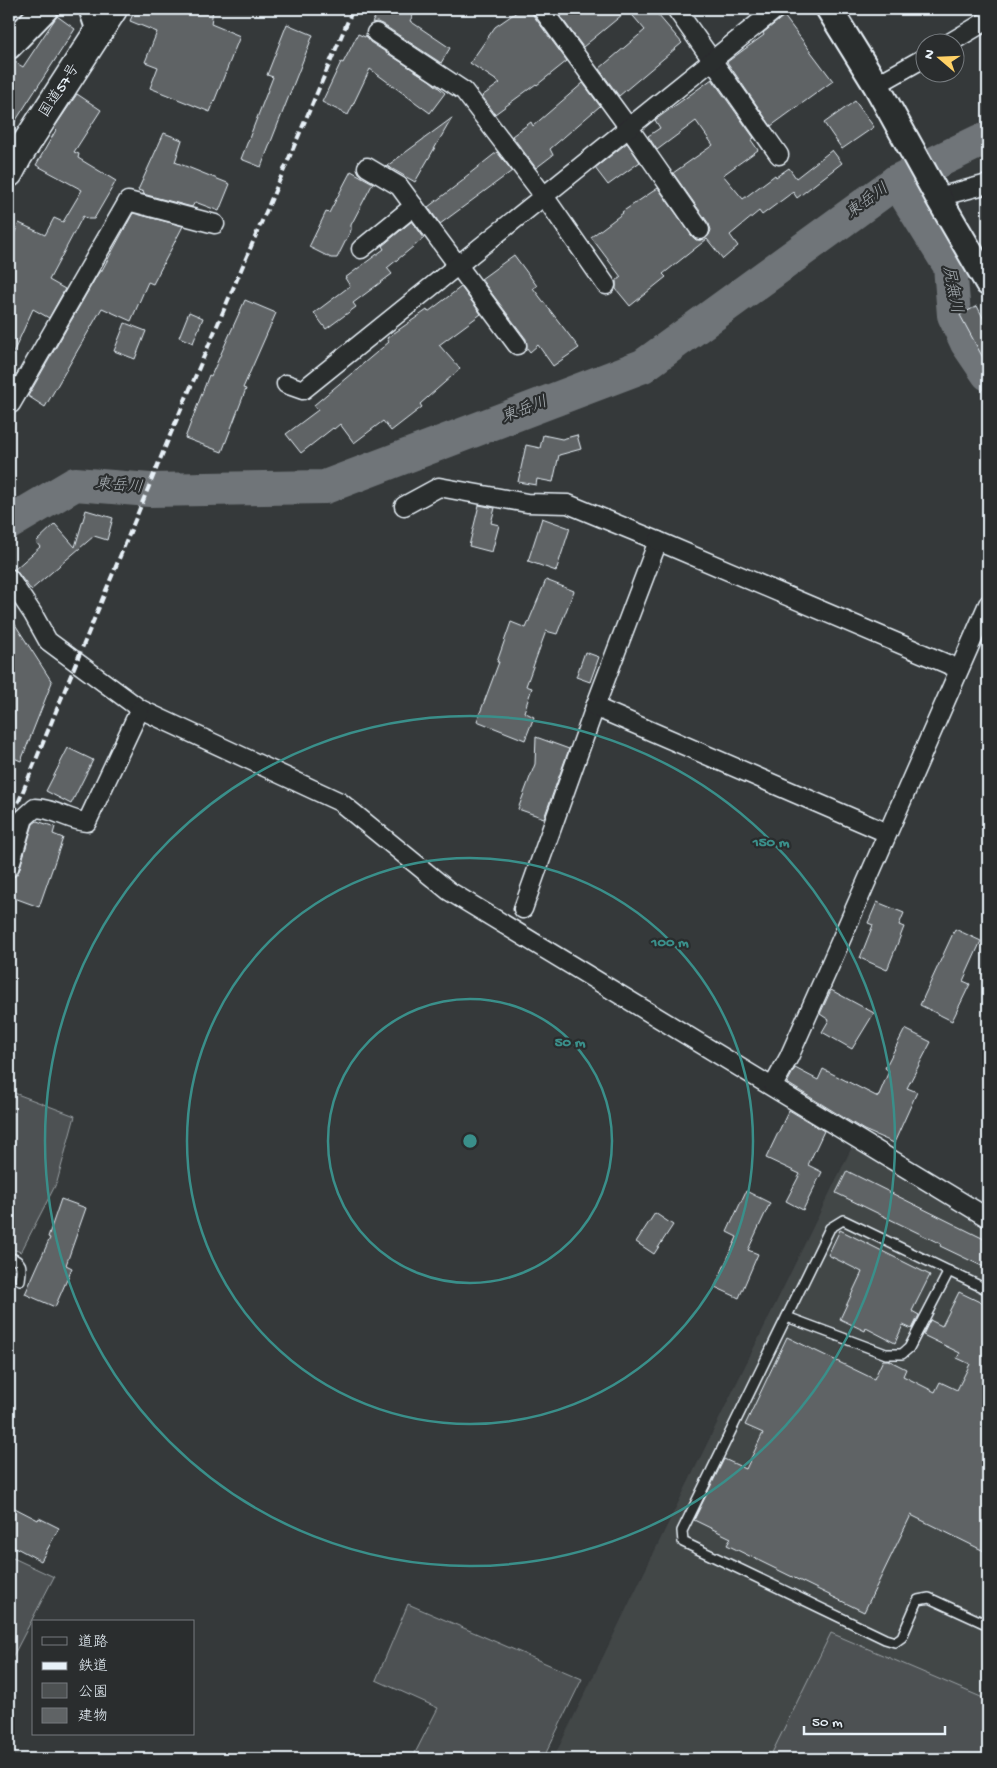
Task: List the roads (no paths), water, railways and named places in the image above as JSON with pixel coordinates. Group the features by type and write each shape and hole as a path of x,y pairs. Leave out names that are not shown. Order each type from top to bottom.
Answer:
{"highway":[{"name":"国道57号","path":"9,173 101,16"}],"street":[{"path":"9,46 45,9"},
{"path":"542,9 700,230"},
{"path":"676,9 779,155"},
{"path":"286,384 303,390 776,9"},
{"path":"829,9 876,85 988,283"},
{"path":"964,34 988,20"},
{"path":"376,33 464,91 544,196 606,285"},
{"path":"876,85 914,64"},
{"path":"366,167 400,186 517,345"},
{"path":"935,192 988,184"},
{"path":"9,403 11,404 128,201 215,224"},
{"path":"361,249 414,206"},
{"path":"404,506 439,487 527,502 568,504 959,669"},
{"path":"523,909 595,707 658,541"},
{"path":"9,578 48,641 140,709 340,802 449,890 988,1218"},
{"path":"773,1086 792,1048 988,604"},
{"path":"595,707 887,833"},
{"path":"9,868 24,818 35,808 46,808 80,822 87,822 140,709"}],"lane":[{"path":"988,1290 843,1220 830,1228 682,1531 683,1542 894,1642 902,1637 918,1600 930,1598 988,1625"},
{"path":"9,1257 18,1260 22,1266 20,1280"},
{"path":"787,1317 886,1354 902,1354 909,1348 949,1271"}],"waterway":[{"name":"東岳川","path":"9,523 75,484 150,490 325,487 643,366 897,181 980,141 988,140"},
{"name":"尻無川","path":"897,181 950,266 954,315 967,343 988,374"}],"railway":[{"path":"9,825 171,433 353,9"}]}
